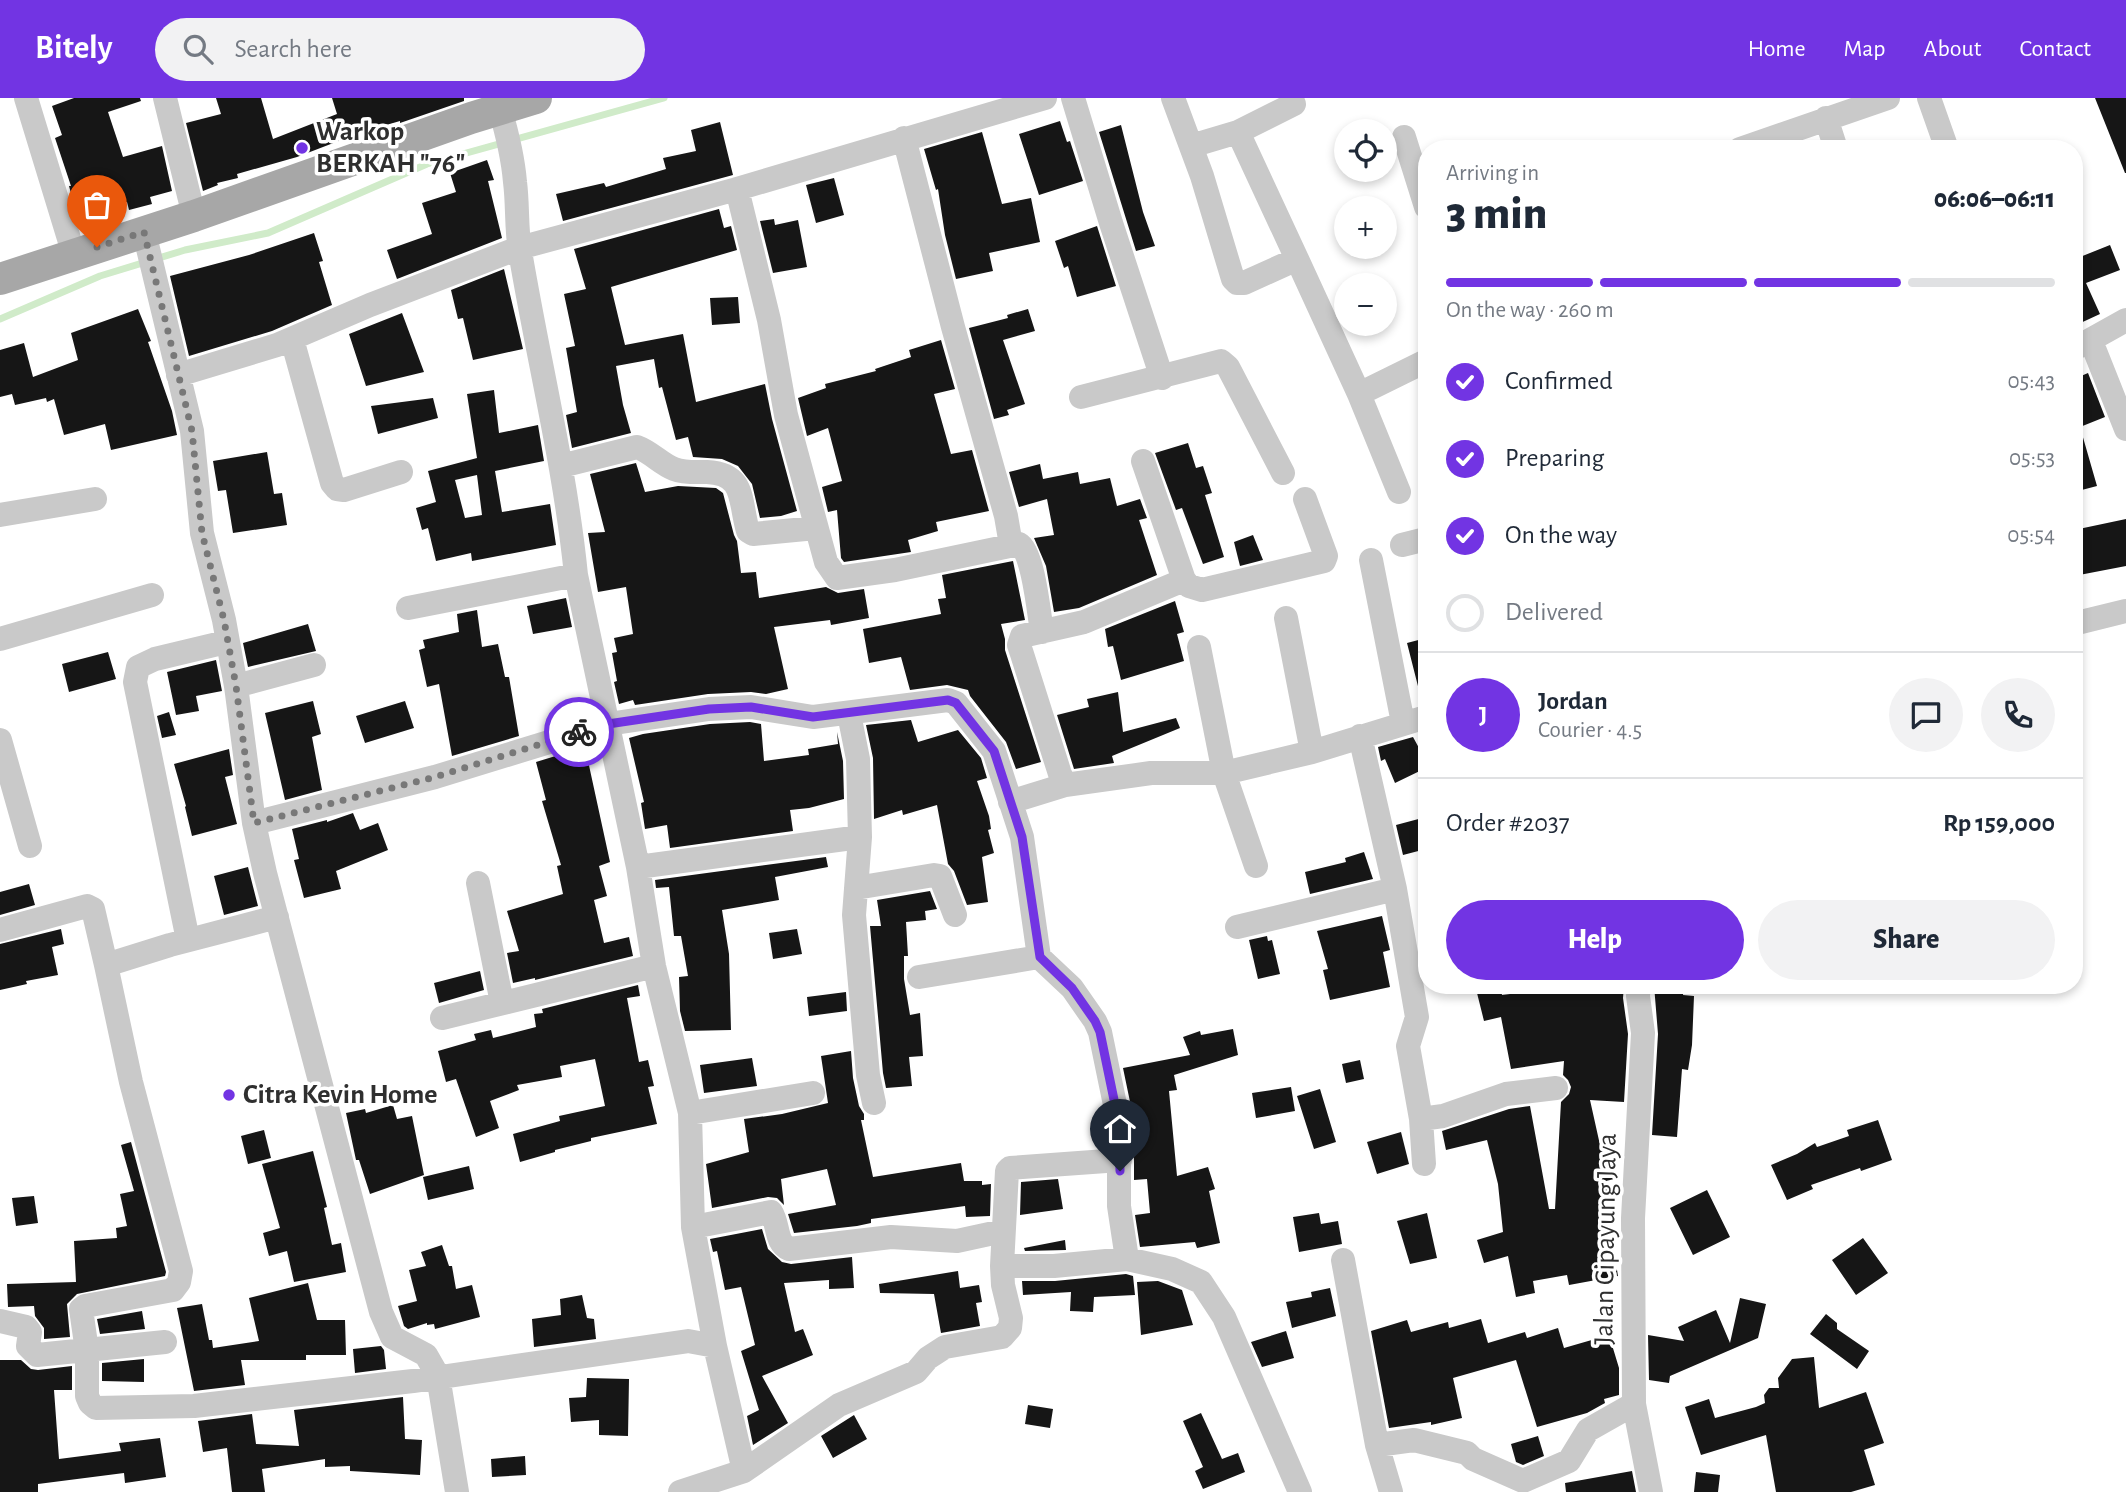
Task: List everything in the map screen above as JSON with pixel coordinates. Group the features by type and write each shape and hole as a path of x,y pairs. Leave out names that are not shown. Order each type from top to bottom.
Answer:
{"main road":[{"path":"0,279 145,236 486,110 536,98"}],"street":[{"path":"26,98 74,255"},
{"path":"164,98 194,216"},
{"path":"1073,98 1162,378"},
{"path":"1173,98 1233,279 1237,283 1244,283 1297,258"},
{"path":"1765,140 1888,98"},
{"path":"1929,98 1944,140"},
{"path":"178,375 292,339 370,305 519,248 737,189 1036,100"},
{"path":"1191,146 1238,132 1294,104"},
{"path":"486,110 515,180 519,248 561,466 576,575 638,867 654,966 690,1113 693,1227 715,1346 744,1471"},
{"path":"1826,118 1833,140"},
{"path":"1238,132 1359,394 1399,492"},
{"path":"1404,137 1418,182"},
{"path":"904,138 1006,516 1011,545"},
{"path":"737,189 769,320 786,415 826,562 836,578 895,570 1019,544 1026,549 1042,632"},
{"path":"145,236 192,431 202,533 224,620 236,686 254,823 265,873 381,1312 392,1337 426,1355 438,1376 457,1492"},
{"path":"2083,344 2126,320"},
{"path":"292,339 332,484 337,489 344,490 401,472"},
{"path":"2083,347 2126,429"},
{"path":"1081,397 1221,361 1228,367 1283,473"},
{"path":"1359,394 1418,366"},
{"path":"561,466 637,447 676,470 720,473 732,478 738,487 748,531 753,534 816,527"},
{"path":"1143,461 1184,580 1189,586 1202,590 1324,561 1326,556 1305,499"},
{"path":"0,515 95,499"},
{"path":"1010,802 1065,785 1151,773 1224,773 1312,752 1414,720 1371,560"},
{"path":"408,608 576,575"},
{"path":"1065,785 1019,645 1022,636 1084,622 1184,580"},
{"path":"0,639 152,595"},
{"path":"2083,622 2126,611"},
{"path":"1286,618 1312,752"},
{"path":"188,940 135,682 136,674 138,667 155,659 226,642"},
{"path":"1199,647 1224,773 1256,866"},
{"path":"236,686 314,665"},
{"path":"254,823 435,777 608,724 709,709 751,707 813,717 948,700 956,703 994,751 1022,837 1040,957 1072,988 1100,1032 1119,1124 1119,1206 1127,1259"},
{"path":"849,714 858,759 860,837 855,928 868,1075 874,1103"},
{"path":"1360,736 1395,889 1417,1017 1408,1045 1424,1164"},
{"path":"0,740 30,846"},
{"path":"638,867 860,837"},
{"path":"856,888 940,876 955,915"},
{"path":"478,883 502,1003"},
{"path":"1237,926 1395,889"},
{"path":"0,930 87,906 93,909 131,1082 181,1271 179,1282 173,1290 83,1307 87,1396 96,1408 194,1405 413,1381 688,1341 715,1346"},
{"path":"106,965 277,917"},
{"path":"919,977 1040,957"},
{"path":"442,1018 654,966"},
{"name":"Jalan Cipayung Jaya","path":"1638,994 1643,1032 1633,1219 1634,1404 1651,1492"},
{"path":"1420,1119 1443,1116 1506,1094 1556,1088"},
{"path":"690,1113 814,1093"},
{"path":"680,1492 744,1471 839,1405 915,1372 928,1358 945,1348 1007,1334 1011,1318 1003,1285 1002,1266 1006,1176 1010,1168 1121,1160"},
{"path":"693,1227 771,1212 777,1224 780,1241 789,1249 891,1237 957,1241 1003,1231"},
{"path":"1002,1266 1054,1266 1127,1259 1172,1269 1201,1282 1224,1317 1300,1492"},
{"path":"1343,1260 1377,1446 1391,1492"},
{"path":"0,1321 26,1327 30,1332 29,1346 37,1355 165,1342"},
{"path":"1377,1446 1414,1440 1467,1452 1473,1459 1523,1481 1569,1461 1588,1430 1634,1404"}],"building":[{"path":"74,98 140,98 141,101 108,112 123,157 162,146 172,191 150,197 152,204 129,210 127,202 77,215 71,186 55,138 62,135 52,106"},
{"path":"216,98 261,98 273,139 337,114 332,98 464,98 464,101 400,123 362,132 297,157 237,174 238,178 217,183 218,185 203,191 186,123 221,114"},
{"path":"2095,98 2126,98 2126,173 2125,173"},
{"path":"1060,121 1067,142 1070,141 1083,181 1039,195 1019,134"},
{"path":"720,122 733,175 563,221 556,194 604,183 606,187 666,169 663,158 696,151 691,130"},
{"path":"1121,125 1143,212 1155,246 1136,251 1099,132"},
{"path":"982,132 1002,204 1031,198 1040,242 989,253 993,271 956,279 945,235 938,189 936,190 924,149"},
{"path":"487,160 494,180 488,181 502,238 397,279 387,250 432,234 422,203 456,192 450,173"},
{"path":"834,178 844,215 816,223 806,185"},
{"path":"719,209 724,228 731,226 737,250 611,287 625,345 683,334 696,402 765,384 797,511 781,516 760,518 752,484 738,466 722,459 693,457 688,437 676,440 662,387 659,388 654,359 616,366 631,433 572,448 566,415 577,412 566,348 575,346 564,294 586,289 574,249"},
{"path":"774,219 775,225 798,220 807,267 773,273 760,221"},
{"path":"1097,226 1116,286 1077,297 1068,266 1064,268 1055,241"},
{"path":"314,233 323,261 319,262 332,305 272,331 189,356 170,276 249,255"},
{"path":"2110,245 2120,270 2086,283 2100,314 2083,322 2083,256"},
{"path":"504,269 523,349 473,360 463,318 458,319 451,290"},
{"path":"738,297 740,323 712,325 710,298"},
{"path":"138,309 151,341 148,342 172,411 177,435 111,450 105,424 64,435 54,399 47,402 46,398 15,405 12,394 0,397 0,350 24,343 33,377 78,360 71,333"},
{"path":"1028,309 1035,331 1003,340 1025,404 1007,410 1009,415 994,419 969,328 1008,318 1007,315"},
{"path":"402,313 424,372 366,386 349,334"},
{"path":"941,340 955,389 934,394 951,454 972,450 989,511 936,522 938,531 908,540 911,552 844,562 841,558 837,510 828,512 822,487 842,481 828,428 807,436 798,398 826,388 825,384 876,371 875,369 911,357 909,350"},
{"path":"2088,373 2105,417 2083,426 2083,375"},
{"path":"494,390 499,433 538,425 544,461 495,471 502,512 550,504 556,545 472,561 471,553 436,561 428,528 422,530 416,508 436,502 428,471 477,458 467,394","holes":["477,475 482,515 465,518 455,480"]},
{"path":"433,398 438,418 378,434 371,406"},
{"path":"2083,437 2097,486 2083,490"},
{"path":"1188,443 1196,468 1203,466 1212,493 1205,495 1224,557 1203,564 1182,508 1176,510 1155,453"},
{"path":"267,452 274,494 282,493 287,525 233,533 226,490 218,491 213,461"},
{"path":"636,463 645,492 678,486 716,488 723,493 737,541 741,573 756,572 759,598 826,587 838,593 864,589 869,618 831,625 830,620 774,627 788,689 766,694 708,694 635,705 633,700 619,704 614,682 617,681 612,653 617,652 614,638 633,634 626,587 598,592 588,533 605,532 590,474"},
{"path":"1040,464 1043,479 1078,472 1080,484 1110,478 1117,506 1140,499 1147,518 1139,520 1157,575 1079,608 1054,612 1046,566 1034,538 1054,535 1047,499 1019,507 1009,472"},
{"path":"2126,519 2126,566 2083,574 2083,528"},
{"path":"1253,535 1263,560 1240,566 1234,542"},
{"path":"1013,561 1025,620 1001,624 1005,650 1041,762 1016,769 1006,742 968,690 947,685 910,690 901,657 869,663 863,629 941,614 938,599 946,598 942,575"},
{"path":"566,598 572,627 533,634 527,606"},
{"path":"1175,601 1184,632 1177,634 1184,661 1121,680 1113,646 1108,647 1105,629"},
{"path":"477,610 482,647 498,644 505,677 509,677 519,736 452,756 439,684 427,687 419,650 425,648 423,640 459,632 457,614"},
{"path":"308,624 316,651 248,667 243,643"},
{"path":"1418,640 1418,686 1407,643"},
{"path":"108,652 116,679 69,692 62,664"},
{"path":"216,660 222,691 196,696 199,711 176,715 167,672"},
{"path":"1118,692 1123,732 1176,718 1180,728 1112,756 1114,763 1074,769 1057,715 1089,707 1087,699"},
{"path":"313,701 321,734 312,737 322,790 285,800 265,713"},
{"path":"405,701 414,728 365,743 356,716"},
{"path":"169,712 176,735 162,738 157,716"},
{"path":"911,720 918,742 958,730 981,758 987,778 977,781 989,816 991,829 988,830 994,853 982,857 988,902 967,905 954,871 948,864 937,805 903,815 902,810 874,819 873,758 866,725"},
{"path":"710,724 761,724 764,761 809,755 808,749 838,744 837,732 843,761 844,799 790,810 793,831 670,848 667,825 645,829 641,803 644,802 629,738"},
{"path":"1413,737 1418,746 1418,772 1395,783 1385,759 1381,761 1378,747"},
{"path":"585,747 610,862 599,866 607,896 594,900 604,943 629,937 633,956 513,983 507,953 519,951 507,911 563,894 557,866 561,865 542,801 546,800 536,762"},
{"path":"229,749 233,775 225,777 237,824 192,836 174,764"},
{"path":"353,813 360,830 378,823 388,850 336,871 341,889 304,898 294,860 299,859 292,829 327,822"},
{"path":"1418,819 1418,851 1403,855 1396,825"},
{"path":"1364,852 1373,879 1310,894 1305,872 1346,862 1345,858"},
{"path":"826,857 828,867 775,877 779,900 722,910 729,954 731,1030 685,1031 680,1011 679,977 688,976 681,936 674,936 669,887 656,888 655,880"},
{"path":"248,867 258,906 224,915 214,876"},
{"path":"29,884 35,905 0,915 0,892"},
{"path":"930,891 937,909 925,911 926,920 906,922 908,956 904,956 904,979 910,1015 920,1013 923,1056 909,1057 912,1086 886,1088 870,926 881,926 877,900"},
{"path":"1382,916 1390,950 1383,952 1390,987 1330,1000 1323,970 1328,969 1317,931"},
{"path":"61,929 64,944 52,947 58,975 26,981 27,984 0,990 0,944"},
{"path":"797,929 802,954 773,959 769,933"},
{"path":"1267,936 1268,941 1272,940 1280,974 1258,979 1249,940"},
{"path":"480,971 484,990 439,1003 434,983"},
{"path":"638,985 640,996 627,998 639,1062 648,1060 654,1086 648,1087 657,1124 591,1138 591,1141 520,1162 513,1134 560,1121 559,1116 605,1106 595,1059 560,1066 562,1077 517,1085 519,1090 490,1101 499,1128 476,1137 456,1079 446,1082 438,1051 476,1040 474,1034 491,1030 493,1038 536,1027 534,1014 543,1013 542,1009"},
{"path":"846,992 847,1011 809,1016 807,997"},
{"path":"1477,994 1623,994 1628,1034 1624,1102 1590,1100 1600,1145 1606,1143 1614,1179 1606,1181 1618,1276 1569,1285 1567,1275 1533,1281 1535,1293 1516,1297 1508,1256 1484,1263 1477,1240 1503,1232 1498,1184 1487,1140 1446,1150 1442,1131 1509,1109 1530,1106 1549,1209 1555,1209 1561,1102 1569,1094 1571,1087 1563,1075 1564,1061 1511,1069 1501,1017 1484,1021"},
{"path":"1655,994 1694,996 1692,1045 1688,1070 1682,1069 1677,1137 1652,1135 1658,1034"},
{"path":"1233,1029 1238,1055 1174,1075 1177,1090 1169,1091 1177,1176 1208,1167 1215,1189 1209,1191 1220,1243 1197,1248 1195,1242 1140,1247 1135,1215 1150,1213 1147,1179 1134,1180 1134,1121 1123,1068 1190,1055 1183,1037 1200,1031 1201,1035"},
{"path":"851,1051 853,1078 859,1106 864,1114 864,1120 861,1120 873,1177 961,1163 964,1181 991,1184 990,1216 966,1217 965,1206 871,1219 871,1223 857,1226 794,1233 788,1214 836,1205 827,1169 781,1179 784,1205 777,1198 768,1197 712,1208 706,1164 749,1152 744,1119 782,1114 828,1103 821,1056"},
{"path":"752,1058 757,1086 704,1093 700,1065"},
{"path":"1360,1060 1364,1079 1346,1083 1342,1064"},
{"path":"1291,1087 1295,1111 1256,1118 1252,1093"},
{"path":"1320,1089 1336,1142 1314,1149 1297,1096"},
{"path":"393,1105 397,1119 412,1116 424,1175 370,1194 359,1160 356,1160 346,1113 365,1109 366,1113"},
{"path":"1878,1120 1892,1160 1811,1185 1813,1189 1787,1200 1771,1165 1815,1143 1817,1147 1849,1136 1847,1130"},
{"path":"264,1130 271,1158 248,1164 241,1136"},
{"path":"1401,1132 1409,1164 1377,1174 1367,1142"},
{"path":"131,1142 165,1276 77,1294 67,1304 70,1337 44,1339 44,1328 35,1316 34,1306 8,1307 7,1284 76,1282 74,1241 117,1238 116,1228 127,1226 120,1194 134,1191 121,1145"},
{"path":"313,1151 327,1207 324,1208 332,1245 341,1243 346,1272 294,1282 287,1251 269,1256 263,1233 280,1228 262,1164"},
{"path":"469,1166 474,1189 428,1200 423,1177"},
{"path":"1058,1179 1063,1209 1020,1215 1021,1182"},
{"path":"1707,1190 1730,1237 1693,1255 1670,1208"},
{"path":"34,1196 38,1223 16,1226 12,1198"},
{"path":"1319,1213 1321,1224 1338,1221 1342,1244 1299,1252 1293,1217"},
{"path":"1427,1213 1437,1258 1410,1264 1397,1221"},
{"path":"762,1229 768,1249 782,1262 791,1264 852,1257 854,1288 829,1289 829,1280 784,1283 795,1332 803,1329 813,1355 762,1376 788,1423 753,1445 747,1416 759,1410 741,1351 755,1345 741,1287 725,1290 717,1251 713,1252 710,1239"},
{"path":"1863,1238 1888,1273 1856,1295 1832,1260"},
{"path":"1065,1240 1066,1250 1025,1251 1024,1248"},
{"path":"442,1245 449,1266 452,1266 456,1289 472,1285 480,1317 435,1329 434,1324 427,1323 408,1329 404,1326 398,1306 417,1301 409,1270 426,1266 421,1252"},
{"path":"958,1271 960,1288 979,1285 982,1302 976,1303 980,1326 941,1333 934,1294 880,1293 879,1284"},
{"path":"1126,1274 1133,1276 1135,1295 1094,1297 1093,1312 1070,1311 1071,1292 1023,1295 1022,1281 1055,1281"},
{"path":"1158,1281 1182,1290 1193,1325 1141,1335 1137,1282"},
{"path":"308,1283 317,1320 345,1320 346,1355 306,1355 306,1360 241,1360 245,1385 194,1391 177,1308 202,1304 213,1348 259,1341 249,1298"},
{"path":"1330,1288 1336,1316 1292,1328 1286,1302 1312,1297 1311,1292"},
{"path":"582,1295 587,1318 594,1319 596,1339 534,1347 532,1319 561,1315 560,1299"},
{"path":"1740,1298 1766,1304 1758,1338 1670,1376 1669,1383 1649,1380 1648,1335 1684,1341 1678,1327 1716,1310 1730,1343"},
{"path":"142,1311 145,1329 100,1334 97,1319"},
{"path":"1826,1314 1837,1323 1837,1329 1869,1351 1857,1369 1810,1334"},
{"path":"1481,1319 1488,1343 1525,1332 1527,1338 1558,1328 1564,1348 1609,1335 1619,1368 1619,1395 1604,1399 1605,1403 1587,1413 1537,1427 1516,1360 1453,1378 1462,1418 1431,1425 1431,1422 1389,1428 1371,1331 1407,1320 1411,1332 1448,1322 1449,1328"},
{"path":"1286,1331 1294,1358 1262,1367 1251,1342"},
{"path":"381,1346 386,1369 355,1373 353,1349"},
{"path":"1814,1357 1819,1408 1866,1392 1884,1443 1864,1450 1875,1485 1851,1492 1776,1492 1766,1435 1701,1455 1685,1407 1709,1399 1715,1418 1756,1407 1765,1403 1764,1395 1769,1388 1779,1388 1778,1378 1792,1359"},
{"path":"144,1359 144,1382 102,1381 102,1363"},
{"path":"0,1360 21,1360 31,1369 38,1370 72,1366 72,1390 54,1390 59,1459 121,1451 119,1443 160,1438 166,1477 125,1483 124,1473 38,1484 38,1492 0,1492"},
{"path":"587,1378 629,1379 628,1436 599,1435 599,1420 571,1422 569,1398 586,1397"},
{"path":"403,1397 405,1439 422,1440 420,1475 350,1471 350,1466 325,1467 325,1459 262,1469 265,1492 232,1492 227,1448 203,1452 198,1421 252,1414 256,1444 299,1446 294,1410"},
{"path":"1028,1405 1053,1409 1050,1428 1025,1424"},
{"path":"1201,1413 1222,1459 1238,1453 1245,1472 1203,1489 1195,1471 1203,1467 1183,1421"},
{"path":"854,1415 867,1439 833,1458 821,1436"},
{"path":"1538,1436 1544,1456 1523,1465 1516,1462 1511,1444"},
{"path":"525,1456 526,1475 492,1477 491,1459"},
{"path":"1632,1471 1636,1492 1566,1492 1565,1483"},
{"path":"1696,1472 1720,1475 1718,1492 1694,1492"}],"waterway":[{"path":"0,319 100,276 185,250 268,233 427,164 664,98"}],"way so far":[{"path":"97,247 144,232 155,271 170,347 192,431 202,533 224,620 236,686 254,823 435,777 579,732"}],"place":[{"name":"Warkop BERKAH \"76\"","path":"302,148"},
{"name":"Citra Kevin Home","path":"229,1095"}],"route":[{"path":"579,732 608,724 709,709 751,707 813,717 948,700 956,703 994,751 1022,837 1040,957 1072,988 1100,1032 1119,1124 1120,1171"}]}
